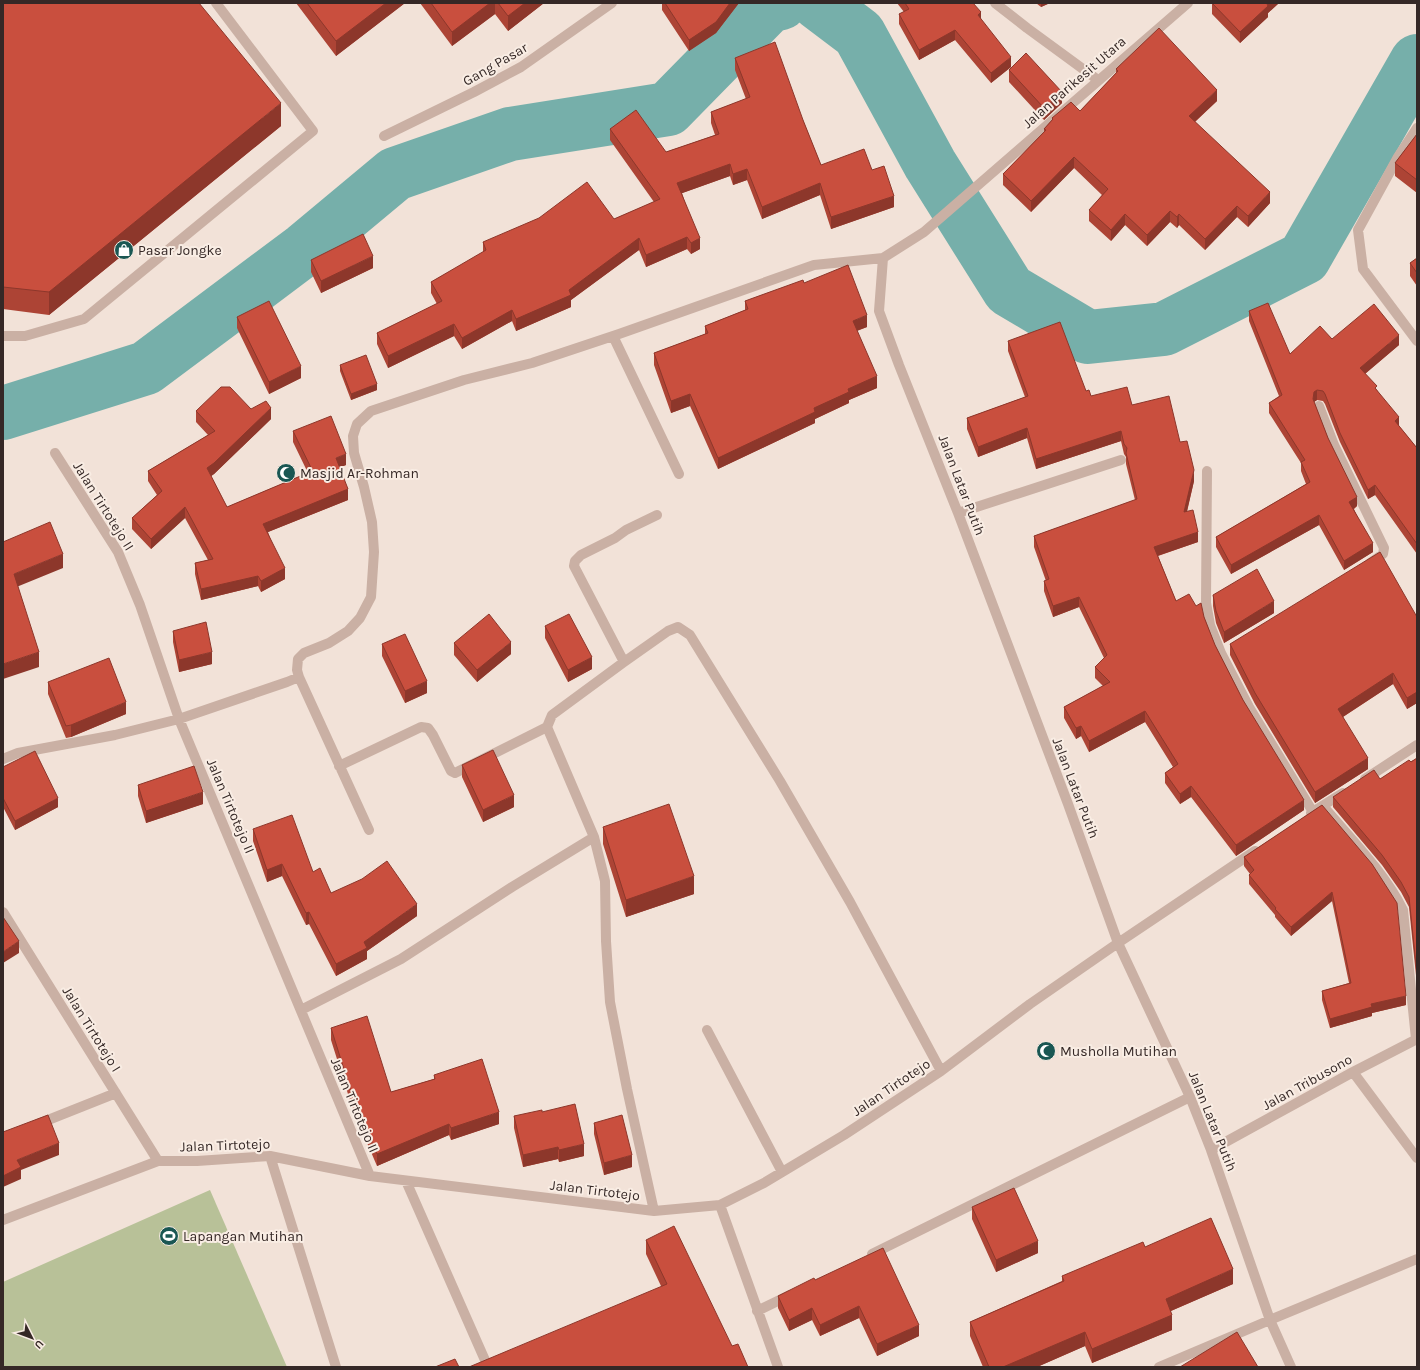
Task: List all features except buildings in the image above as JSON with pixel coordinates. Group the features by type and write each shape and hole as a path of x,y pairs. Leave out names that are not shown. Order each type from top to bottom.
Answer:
{"street":[{"path":"3,336 25,336 84,319 313,131 216,3"},
{"name":"Gang Pasar","path":"384,136 521,67 612,3"},
{"path":"996,3 1027,28 1098,80"},
{"name":"Jalan Parikesit Utara","path":"883,258 924,232 1188,3"},
{"path":"1417,128 1398,157 1358,230 1363,269 1417,341"},
{"path":"369,830 299,678 297,670 298,659 304,653 329,643 348,631 360,618 370,597 374,552 372,522 354,453 354,436 357,424 371,411 464,380 532,362 613,336 814,265 883,258"},
{"name":"Jalan Latar Putih","path":"883,258 879,311 899,366 958,513 1068,804 1118,943 1190,1097 1212,1150 1270,1320 1291,1367"},
{"path":"613,336 679,474"},
{"path":"1319,406 1334,445 1384,548 1383,554 1363,567"},
{"name":"Jalan Tirtotejo II","path":"55,453 118,552 140,605 180,719 370,1176"},
{"path":"958,513 1121,460"},
{"path":"1207,471 1206,603 1210,625 1225,651 1249,707 1313,812"},
{"path":"624,662 574,566 575,561 581,555 657,515"},
{"path":"339,766 421,727 428,728 451,771 455,773 547,727 552,715 668,631 678,627 690,635 780,781 850,902 941,1070"},
{"path":"3,759 18,753 115,735 180,719 299,678"},
{"path":"547,727 594,837 605,881 606,942 610,1002 627,1089 654,1211"},
{"path":"1300,821 1417,745"},
{"path":"1323,806 1366,857 1395,895 1402,910 1417,1039"},
{"path":"300,1010 402,959 512,887 594,837"},
{"name":"Jalan Tirtotejo","path":"3,1220 158,1161 197,1161 270,1156 370,1176 654,1211 720,1204 764,1183 844,1134 941,1070 1030,1004 1261,847"},
{"name":"Jalan Tirtotejo I","path":"3,912 158,1161"},
{"path":"707,1030 782,1172"},
{"name":"Jalan Tribusono","path":"1212,1150 1353,1072 1417,1039"},
{"path":"1353,1072 1417,1158"},
{"path":"31,1126 116,1093"},
{"path":"864,1258 1190,1097"},
{"path":"270,1156 336,1367"},
{"path":"406,1181 488,1367"},
{"path":"720,1204 778,1367"},
{"path":"1159,1367 1417,1259"},
{"path":"757,1310 800,1289"}],"green space":[{"name":"Lapangan Mutihan","path":"210,1190 287,1367 3,1367 3,1282"}],"waterway":[{"path":"3,413 146,368 305,249 395,174 510,134 668,109 769,6 781,3"},
{"path":"818,3 859,34 930,164 1009,290 1088,337 1164,329 1304,258 1417,61"}],"place":[{"name":"Pasar Jongke","path":"124,250"},
{"name":"Masjid Ar-Rohman","path":"286,473"},
{"name":"Musholla Mutihan","path":"1046,1051"},
{"name":"Lapangan Mutihan","path":"169,1236"}]}
